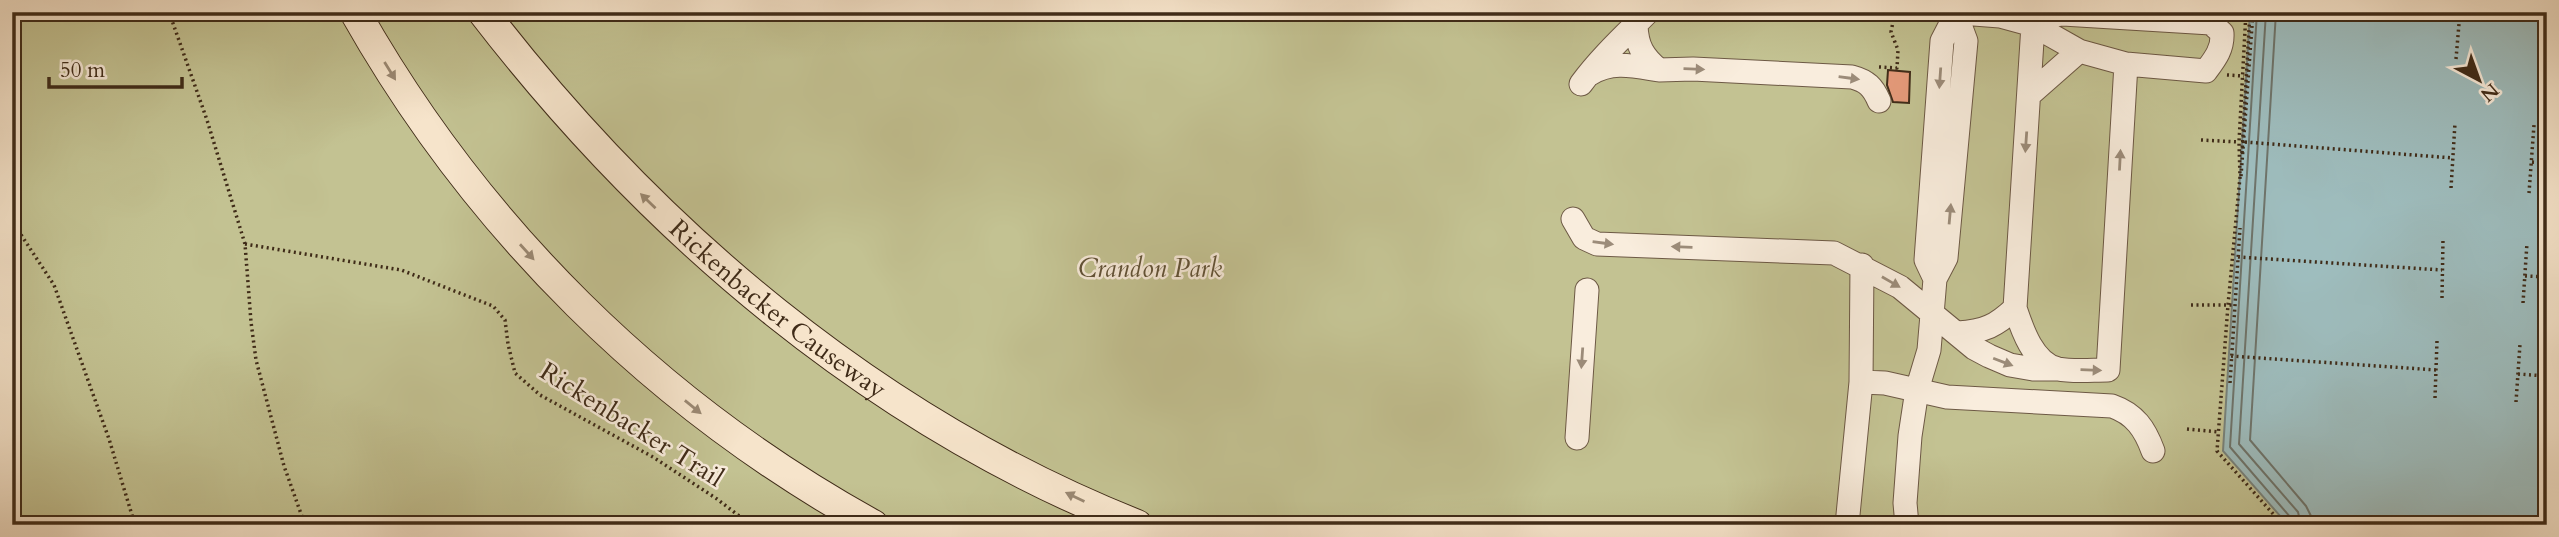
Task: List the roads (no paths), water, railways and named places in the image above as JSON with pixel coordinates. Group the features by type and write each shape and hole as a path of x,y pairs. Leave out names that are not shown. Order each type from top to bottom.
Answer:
{"main road":[{"path":"355,12 392,74 452,161 535,260 593,320 657,378 733,437 786,473 873,525"},
{"name":"Rickenbacker Causeway","path":"483,12 542,88 624,178 718,265 769,307 871,382 959,437 1078,499 1137,525"}],"lane":[{"path":"1952,13 2000,16 2033,25 2079,51 2126,64 2206,71 2222,44 2222,33 2211,23 2063,14 2050,16 2033,25"},
{"path":"1907,525 1906,472 1917,390 1929,350 1924,308 1935,279 1947,258 1966,41 1952,13"},
{"path":"1642,19 1637,41 1642,54 1659,70"},
{"path":"1642,19 1601,57 1581,84 1589,74 1601,67 1619,64 1659,70 1807,74 1864,80 1874,88 1879,102"},
{"path":"2033,25 2015,308 2025,339 2039,356 2056,369"},
{"path":"2029,95 2079,51"},
{"path":"1573,219 1584,238 1597,244 1834,253 1862,265 1900,287 1974,348 2010,365 2033,369 2108,370 2126,64"},
{"path":"1847,525 1861,382 1862,265"},
{"path":"1577,438 1587,290"},
{"path":"1958,333 1980,332 2000,322 2015,308"},
{"path":"1861,382 1885,383 1947,397 2112,406 2126,411 2136,420 2147,433 2153,451"}],"water":[{"path":"2250,12 2547,12 2547,525 2288,525 2223,451"}],"park label":[{"name":"Crandon Park","path":"1150,268"}]}
